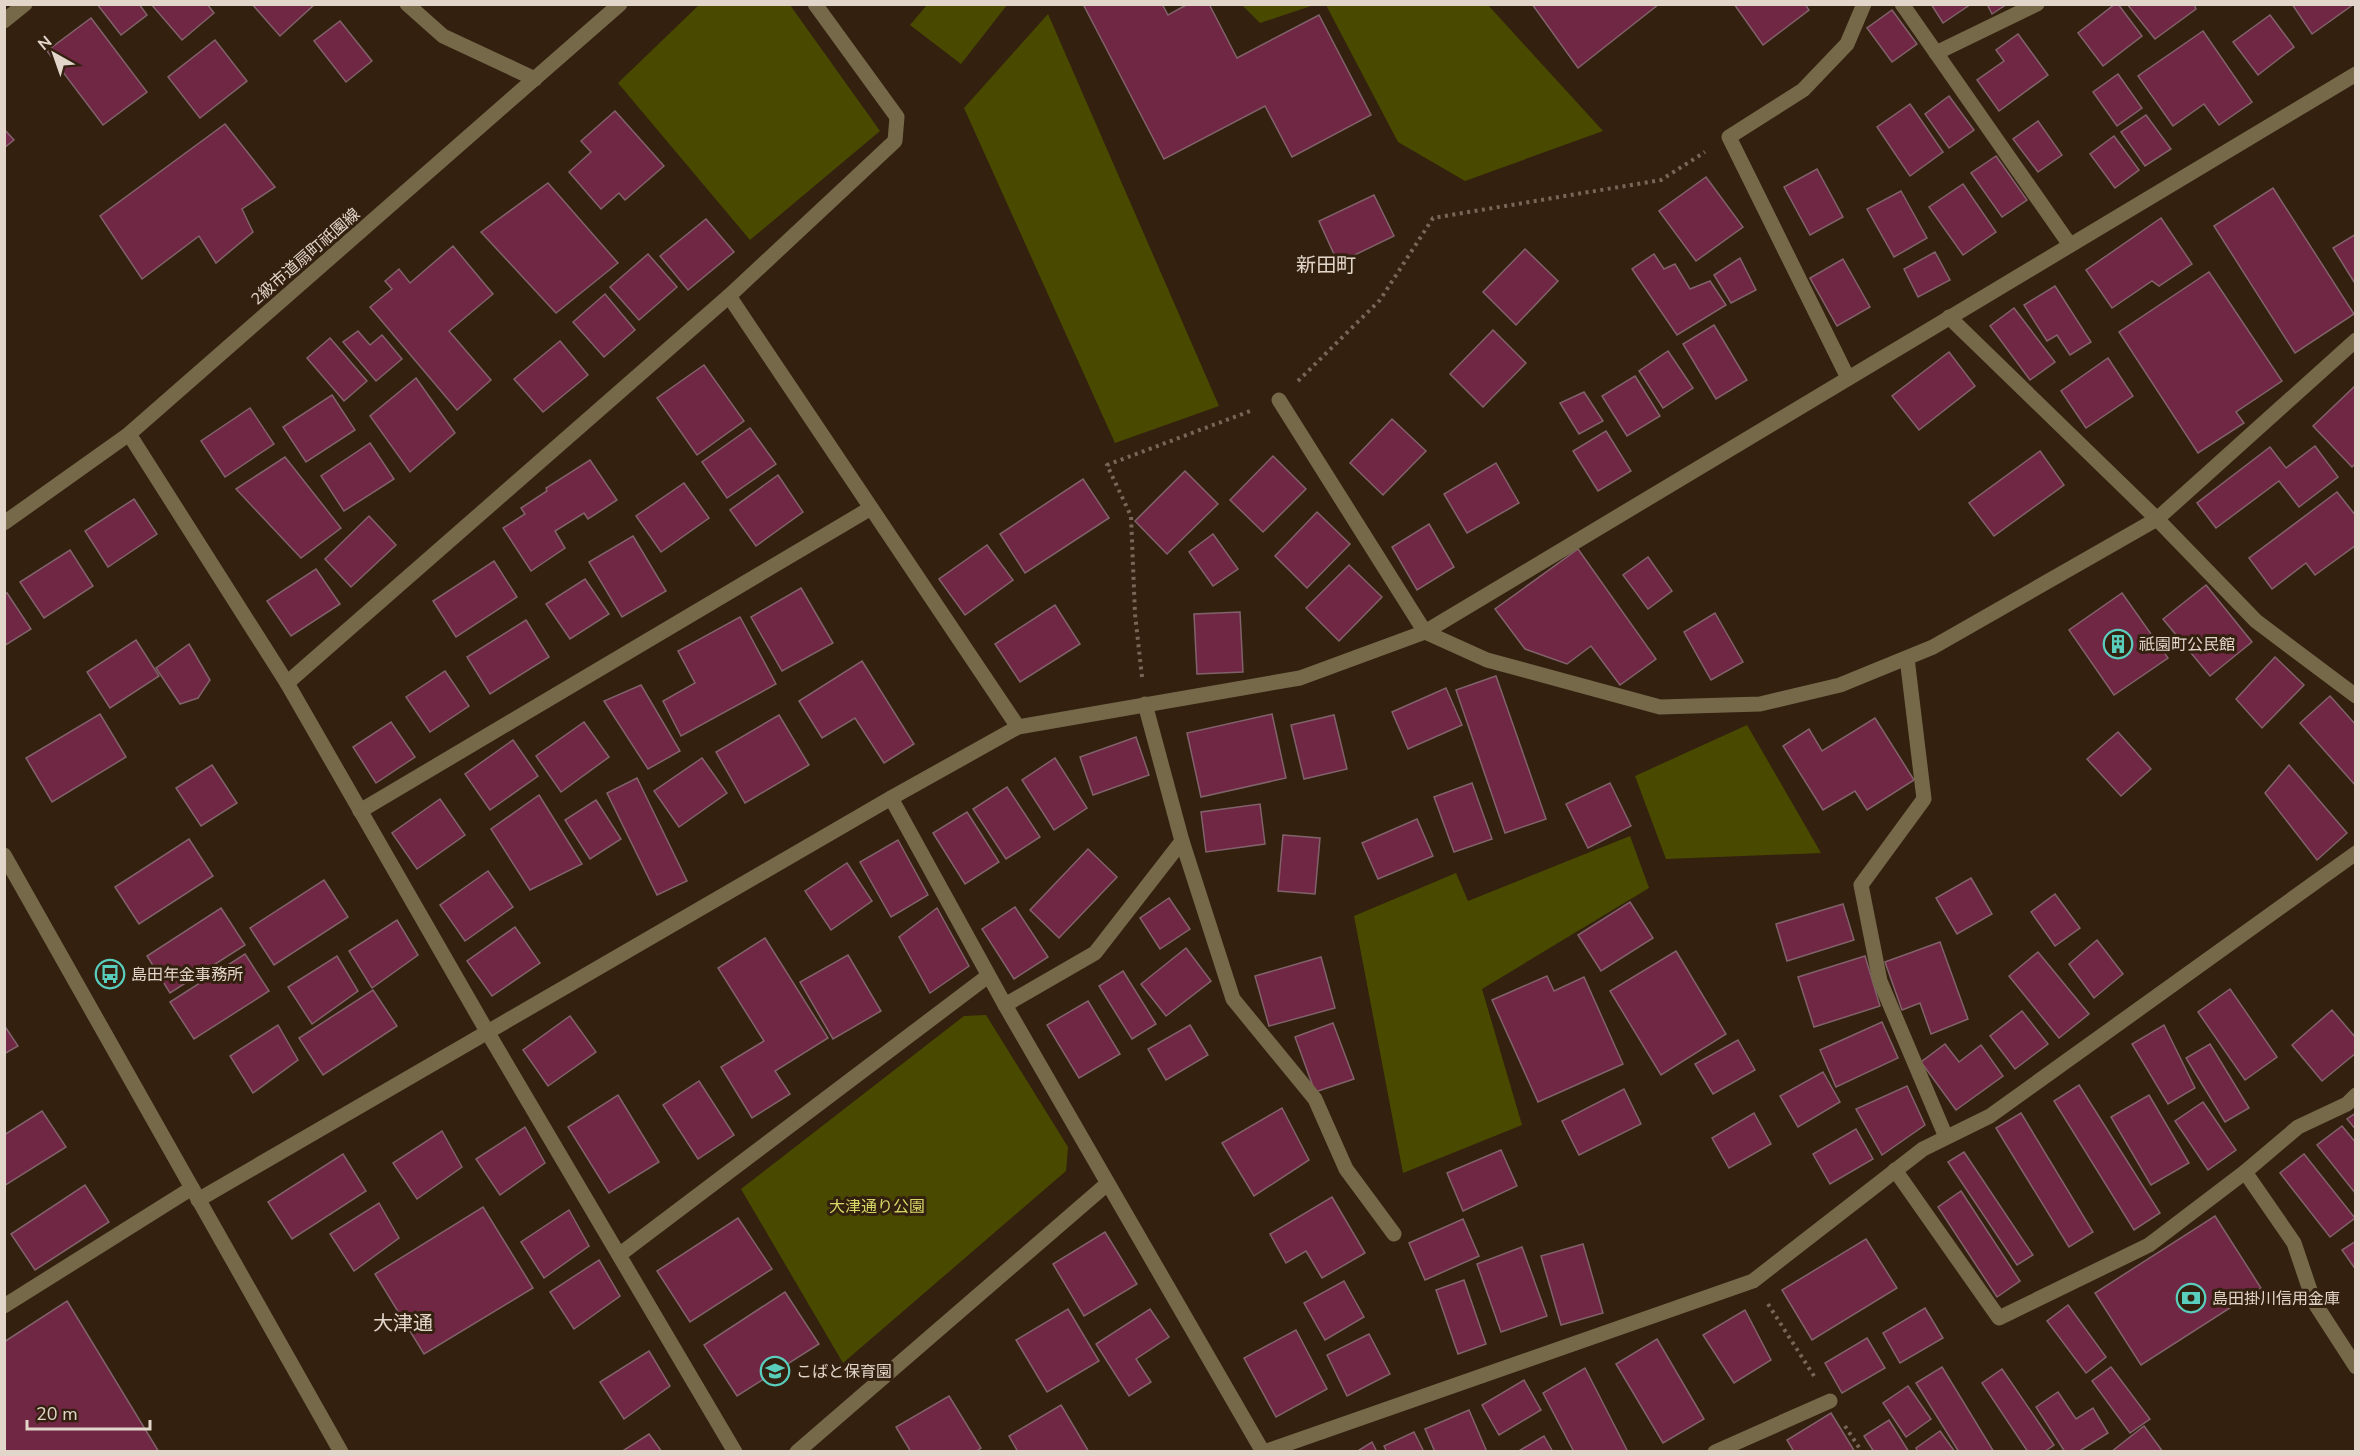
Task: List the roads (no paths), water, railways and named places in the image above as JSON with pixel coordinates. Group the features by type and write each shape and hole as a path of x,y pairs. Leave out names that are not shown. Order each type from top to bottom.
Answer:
{"street":[{"path":"4,21 25,4"},
{"path":"407,4 442,36 535,79"},
{"name":"2級市道扇町祇園線","path":"4,523 129,434 620,4"},
{"path":"287,683 729,296 895,141 897,117 815,4"},
{"path":"1848,378 1729,137 1803,90 1847,44 1864,4"},
{"path":"1902,4 2070,245"},
{"path":"1936,53 2037,4"},
{"path":"4,1306 195,1194 488,1033 891,798 1018,727 1300,678 1425,632 2355,74"},
{"path":"729,296 1018,727"},
{"path":"1949,317 2157,519 2256,621 2355,696"},
{"path":"1279,400 1425,632 1487,660 1660,707 1760,704 1840,685 1933,647 2157,519 2355,340"},
{"path":"129,434 287,683 488,1033 735,1452"},
{"path":"360,811 871,508"},
{"path":"1907,658 1923,799 1862,885 1881,981 1946,1137"},
{"path":"1145,705 1182,841 1233,999 1315,1099 1346,1169 1394,1234"},
{"path":"891,798 988,976 1264,1452 1753,1281 1923,1149 1990,1116 2355,853"},
{"path":"1005,1005 1095,953 1182,841"},
{"path":"5,857 341,1452"},
{"path":"619,1256 988,976"},
{"path":"1895,1170 1999,1318 2149,1245 2245,1172 2298,1127 2347,1104 2355,1095"},
{"path":"2245,1172 2294,1243 2314,1302 2355,1367"},
{"path":"797,1452 1107,1184"},
{"path":"1715,1452 1830,1401"}],"place":[{"name":"祇園町公民館","path":"2118,644"},
{"name":"島田年金事務所","path":"110,974"},
{"name":"島田掛川信用金庫","path":"2191,1298"},
{"name":"こばと保育園","path":"775,1371"}],"district":[{"name":"新田町","path":"1326,265"},
{"name":"大津通","path":"403,1323"}],"park label":[{"name":"大津通り公園","path":"877,1206"}]}
